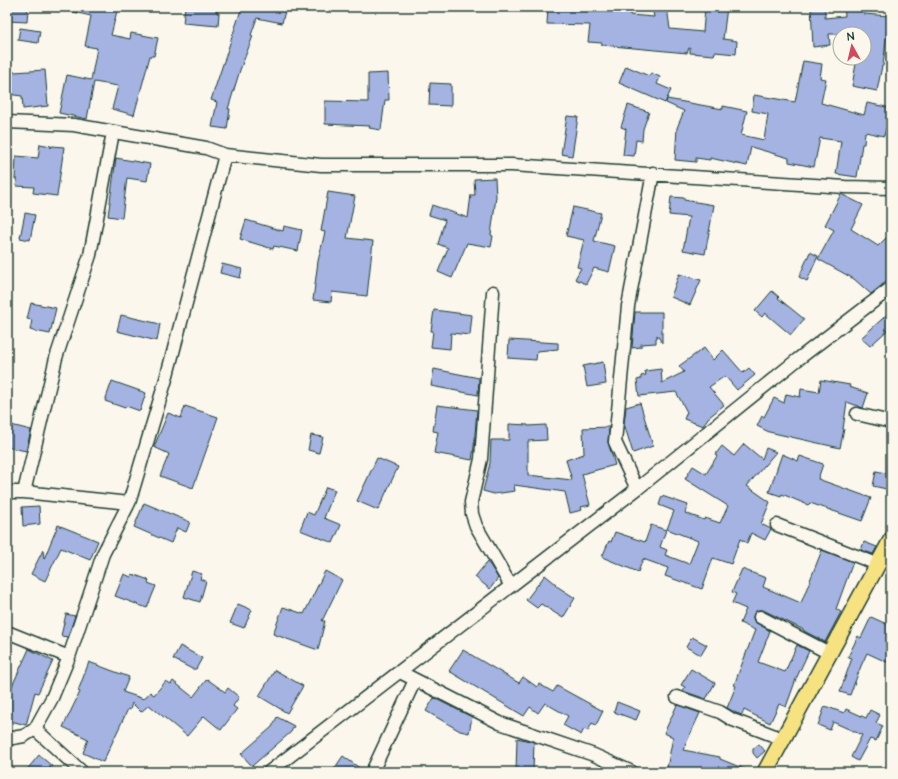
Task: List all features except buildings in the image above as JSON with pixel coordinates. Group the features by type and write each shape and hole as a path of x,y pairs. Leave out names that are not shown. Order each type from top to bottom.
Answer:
{"main road":[{"path":"765,772 891,540"}],"street":[{"path":"7,122 74,125 206,148 225,155 321,165 512,165 653,173 845,187 891,188"},
{"path":"24,492 56,358 90,255 113,132"},
{"path":"7,739 24,736 35,729 52,698 69,657 103,554 129,503 166,380 225,155"},
{"path":"637,489 615,442 628,306 653,173"},
{"path":"269,772 637,489 796,360 891,288"},
{"path":"493,292 481,459 471,502 472,514 476,526 511,586"},
{"path":"857,414 891,422"},
{"path":"7,492 24,492 129,503"},
{"path":"777,525 878,564"},
{"path":"760,617 830,653"},
{"path":"7,632 69,657"},
{"path":"400,672 500,723 594,755 632,772"},
{"path":"372,772 415,680"},
{"path":"677,697 720,712 733,720 783,739"},
{"path":"35,729 82,772"}]}
